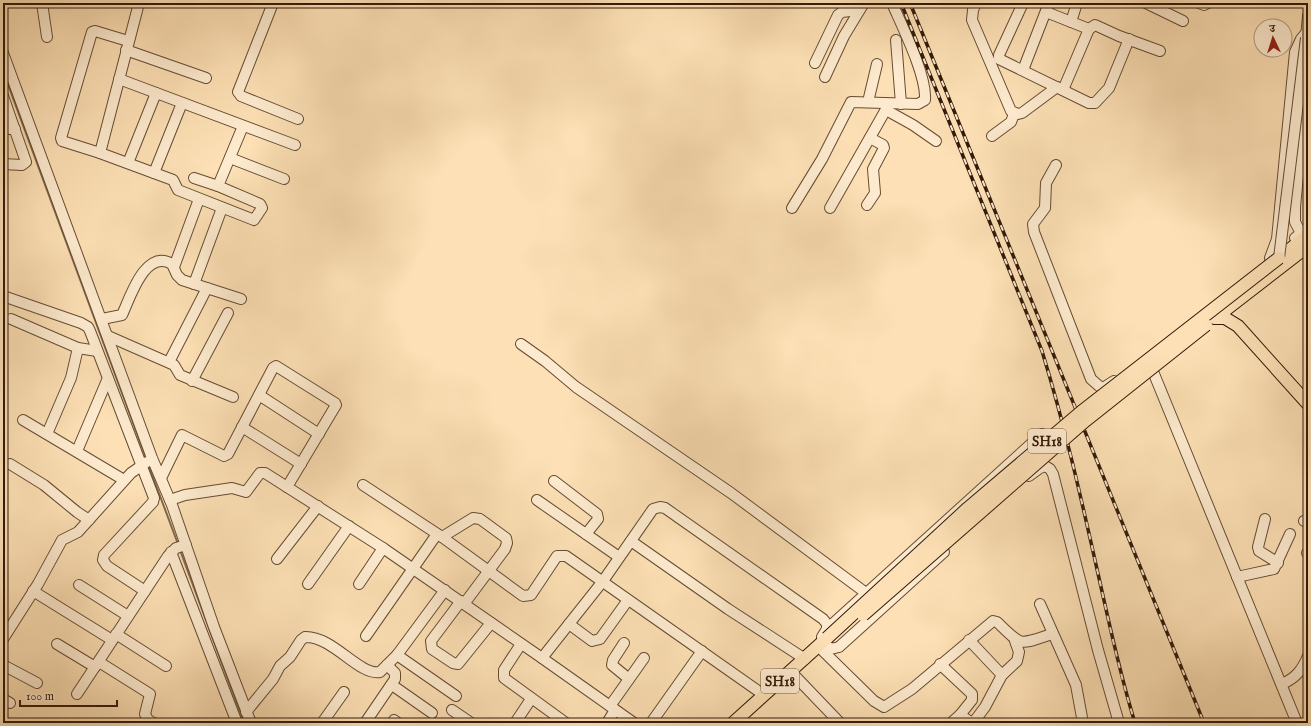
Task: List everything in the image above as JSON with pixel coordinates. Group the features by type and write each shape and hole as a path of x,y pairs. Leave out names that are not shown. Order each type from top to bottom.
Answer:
{"main road":[{"path":"1275,258 1306,232"},
{"path":"1215,318 1308,246"},
{"name":"SH18","path":"743,723 795,676 827,642 968,508 1081,412 1275,258"},
{"path":"1215,318 1225,318 1238,326 1308,404"},
{"name":"SH18","path":"733,723 805,659 827,642 1085,421 1215,318"}],"street":[{"path":"42,3 47,37"},
{"path":"100,153 139,3"},
{"path":"273,3 238,92 241,96 298,119"},
{"path":"815,63 838,15 842,12 850,11 854,3"},
{"path":"825,76 844,36 864,3"},
{"path":"830,208 887,107 901,104 921,103 925,97 914,54 892,3"},
{"path":"976,3 973,10 972,20 1009,108 1014,114"},
{"path":"1023,3 998,56 999,59 1089,103 1095,103 1108,88 1129,39"},
{"path":"1071,22 1077,3"},
{"path":"1146,3 1183,21"},
{"path":"1199,3 1204,5 1208,3"},
{"path":"1023,70 1047,8 1071,22 1089,29"},
{"path":"1056,165 1046,183 1045,208 1033,227 1091,379 1098,386 1108,386 1275,258 1308,16"},
{"path":"1014,114 1022,113 1060,89 1089,29 1095,25 1160,51"},
{"path":"194,178 218,186 260,204 262,208 254,220 178,190 173,180 100,153 62,141 61,138 92,32 206,78"},
{"path":"896,40 901,104"},
{"path":"3,53 15,129 26,162 22,165 3,164"},
{"path":"868,102 877,64"},
{"path":"1306,232 1295,222 1294,207 1308,68"},
{"path":"119,79 295,145"},
{"path":"8,90 108,336 105,353 108,378 147,462 161,478 170,500 179,548 181,574 237,723"},
{"path":"128,163 156,93"},
{"path":"792,208 822,159 851,102 868,102 887,107 936,141"},
{"path":"154,173 182,103"},
{"path":"992,136 1011,122 1014,114"},
{"path":"218,186 243,126"},
{"path":"3,128 15,129"},
{"path":"868,205 875,193 873,169 884,146 870,138"},
{"path":"230,158 284,179"},
{"path":"174,267 199,199"},
{"path":"194,284 222,208"},
{"path":"102,319 122,315 141,274 148,266 164,262 169,262 174,267 178,278 241,299"},
{"path":"169,362 207,288"},
{"path":"3,296 85,325 105,353 147,462 154,500 104,555 103,560 107,566 145,591"},
{"path":"192,381 228,313"},
{"path":"11,319 78,348 105,353"},
{"path":"108,336 169,362 175,366 178,374 192,381 233,397"},
{"path":"522,344 576,387 731,493 866,593"},
{"path":"47,434 71,378 78,348"},
{"path":"161,478 182,435 225,456 228,454 273,368 276,366 335,403 336,407 287,487"},
{"path":"1152,369 1297,723"},
{"path":"77,451 108,378"},
{"path":"259,395 319,434"},
{"path":"23,420 124,480"},
{"path":"242,427 301,464"},
{"path":"827,642 866,593 1042,434"},
{"path":"3,638 33,591 62,540 74,535 124,480 147,462"},
{"path":"10,464 44,485 89,520"},
{"path":"542,658 603,580 653,509 660,506 803,603 826,621 827,642 831,649 839,647 1009,492 1040,468 1046,466 1053,474 1119,723"},
{"path":"170,500 185,495 232,488 246,492 261,472 318,506 383,548 634,723"},
{"path":"554,482 597,514 598,519 586,534"},
{"path":"363,485 439,536 523,596 531,595 557,556 563,554 603,580 628,600 764,695"},
{"path":"537,500 619,557"},
{"path":"277,559 318,506"},
{"path":"366,636 413,569 439,536 473,518 480,519 502,534 507,544 490,572 431,641 432,649 453,663 458,664 491,623"},
{"path":"1265,520 1258,547 1259,551 1278,563"},
{"path":"308,584 349,526"},
{"path":"1237,577 1274,569 1290,534"},
{"path":"631,541 728,609 805,659"},
{"path":"77,694 145,591 179,548"},
{"path":"179,548 214,627 250,723"},
{"path":"359,584 383,548"},
{"path":"79,585 128,616"},
{"path":"246,712 273,679 280,666 290,657 301,640 305,637 333,646 368,671 380,672 397,655 445,590"},
{"path":"33,591 166,666"},
{"path":"569,624 592,641 596,641 600,639 628,600"},
{"path":"1040,604 1052,634 1076,685 1083,723"},
{"path":"827,642 874,701 884,707 912,689 969,640 995,621 1015,640 1022,642 1032,641 1052,634"},
{"path":"969,640 1002,675"},
{"path":"960,715 972,723 985,707 1002,675 1019,657 1015,640"},
{"path":"624,643 613,660 612,665 629,679"},
{"path":"57,644 97,664 150,694 145,714 148,720 154,723"},
{"path":"522,644 502,675 506,681 566,723"},
{"path":"651,723 702,651"},
{"path":"397,655 456,696"},
{"path":"1282,684 1291,680 1298,674 1308,656"},
{"path":"607,723 612,708 629,679 644,658"},
{"path":"940,664 972,694 972,700 960,715 951,723"},
{"path":"3,665 37,683"},
{"path":"365,723 392,685 396,676 387,665"},
{"path":"795,676 840,723"},
{"path":"392,685 432,713"},
{"path":"322,723 344,692"},
{"path":"515,723 531,699"},
{"path":"452,710 471,723"}],"waterway":[{"path":"3,71 146,458"},
{"path":"148,464 178,544"},
{"path":"180,550 244,723"}],"railway":[{"path":"901,3 1042,351 1066,436 1116,651 1135,723"},
{"path":"910,3 1204,723"}]}
